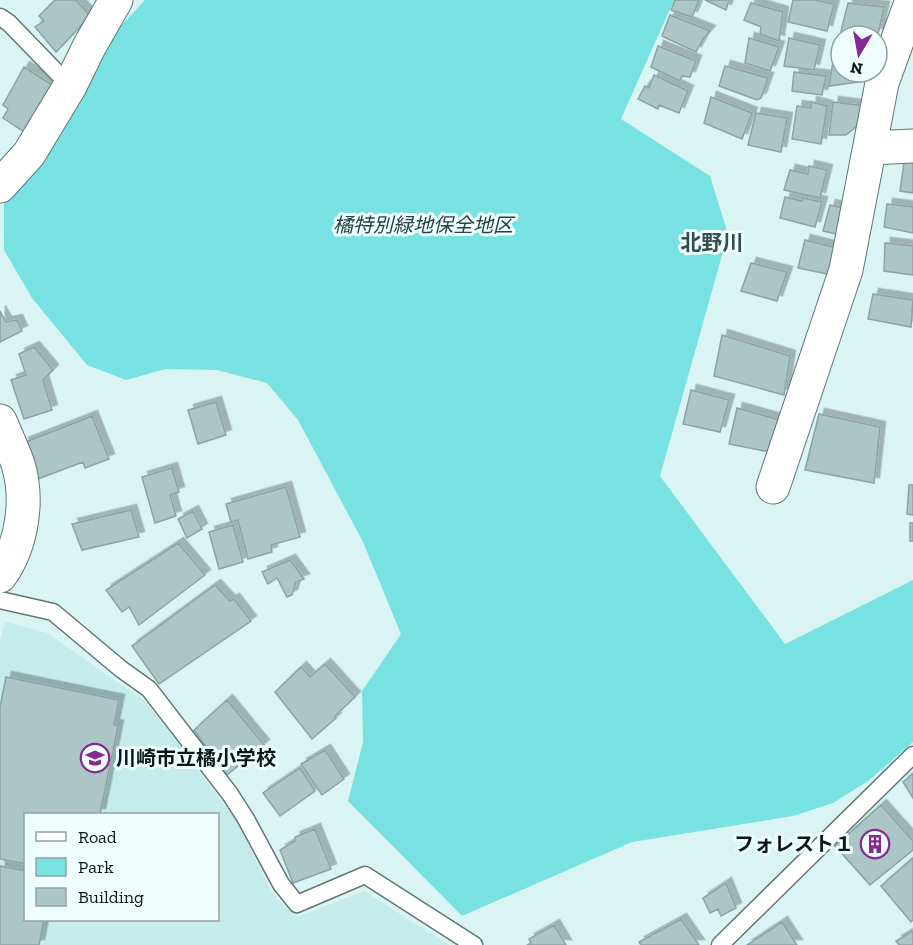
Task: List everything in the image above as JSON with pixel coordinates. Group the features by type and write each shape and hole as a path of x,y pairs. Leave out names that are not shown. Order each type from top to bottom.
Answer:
{"street":[{"path":"0,186 29,154 70,86 89,46 116,0"},
{"path":"773,487 846,270 882,83 912,0"},
{"path":"870,148 913,146"},
{"path":"0,421 18,466 23,502 18,542 0,576"}],"lane":[{"path":"0,17 9,23 70,86"},
{"path":"0,600 53,612 120,669 149,689 230,794 281,884 297,904 365,875 474,945"},
{"path":"720,945 913,755"}],"shaded area":[{"name":"川崎市立橘小学校","path":"5,621 47,633 146,702 237,821 273,895 297,917 364,891 449,945 0,945 0,640"}],"green space":[{"name":"橘特別緑地保全地区","path":"145,0 674,0 621,119 710,176 728,234 660,476 785,644 913,580 913,742 868,781 833,803 793,816 632,842 462,916 348,801 363,742 362,691 401,634 363,542 298,420 267,383 217,370 166,369 126,380 87,365 32,298 4,250 4,197 115,32"}],"building":[{"path":"55,0 76,0 90,16 56,52 35,27 44,21 39,16"},
{"path":"675,0 699,0 692,17 671,10"},
{"path":"705,0 729,0 726,10"},
{"path":"793,0 815,0 834,4 827,31 788,22"},
{"path":"751,3 783,12 779,41 760,34 761,27 744,20"},
{"path":"848,3 884,7 880,24 843,24"},
{"path":"670,15 710,31 696,52 662,36"},
{"path":"749,38 779,47 770,71 745,63"},
{"path":"789,38 820,45 814,70 784,66"},
{"path":"658,46 696,61 690,77 682,76 680,81 651,67"},
{"path":"725,66 768,78 761,98 757,100 719,86"},
{"path":"24,67 52,85 27,134 3,118 8,109 3,105"},
{"path":"794,72 826,76 822,95 792,91"},
{"path":"654,75 688,91 679,113 659,105 658,109 638,99 645,86 649,88"},
{"path":"711,97 752,113 742,139 704,123"},
{"path":"811,102 827,106 821,144 792,139 797,106 811,108"},
{"path":"833,102 865,106 861,123 846,135 829,135"},
{"path":"756,113 787,118 781,152 748,145"},
{"path":"905,155 913,156 913,193 900,191"},
{"path":"809,166 827,170 820,198 784,190 790,170 808,174"},
{"path":"785,197 822,202 815,227 780,218"},
{"path":"887,204 913,207 913,233 884,227"},
{"path":"830,205 855,211 849,237 823,231"},
{"path":"805,240 837,248 832,275 798,268"},
{"path":"885,243 913,246 913,275 884,271"},
{"path":"751,263 787,272 777,301 741,291"},
{"path":"873,294 913,300 911,327 868,319"},
{"path":"0,311 6,322 17,320 22,331 0,342"},
{"path":"722,335 790,356 784,395 714,376"},
{"path":"34,347 53,370 43,380 52,410 24,419 11,380 26,375 19,354"},
{"path":"691,390 729,400 720,432 683,424"},
{"path":"216,402 226,435 198,444 188,410"},
{"path":"737,408 787,422 780,454 729,444"},
{"path":"819,414 880,427 874,483 805,470"},
{"path":"92,416 109,459 85,468 83,462 38,479 23,443"},
{"path":"172,468 179,492 170,495 176,516 155,523 142,477"},
{"path":"909,485 913,485 913,515 907,514"},
{"path":"286,487 300,537 271,545 272,552 248,559 238,520 231,522 226,504"},
{"path":"131,510 139,537 82,550 72,524"},
{"path":"193,511 202,529 187,538 178,519"},
{"path":"910,523 913,523 913,541 910,541"},
{"path":"233,525 243,562 219,569 209,532"},
{"path":"178,543 205,575 139,625 129,607 122,612 106,590"},
{"path":"290,560 304,579 296,582 292,595 287,597 277,578 268,584 262,572"},
{"path":"215,585 230,601 234,599 251,621 159,684 132,646"},
{"path":"325,664 355,697 312,739 275,692 301,667 310,677"},
{"path":"6,677 119,700 114,725 118,726 100,813 24,813 24,864 0,859 0,707"},
{"path":"227,700 264,745 227,775 194,730"},
{"path":"325,750 344,779 322,795 301,764"},
{"path":"300,768 315,791 280,816 263,793"},
{"path":"913,774 913,798 903,782"},
{"name":"フォレスト１","path":"881,805 913,841 913,850 870,885 835,846"},
{"path":"315,829 331,869 293,883 280,850 295,841 295,837"},
{"path":"913,858 913,920 911,922 881,886"},
{"path":"0,866 24,871 24,921 44,921 39,945 0,945"},
{"path":"726,883 736,908 721,916 718,909 710,913 703,898"},
{"path":"681,919 699,945 641,945 639,942"},
{"path":"782,922 797,945 747,945"},
{"path":"554,925 566,945 527,945 531,943 529,939"},
{"path":"913,931 913,945 899,945 896,941"}],"place":[{"name":"川崎市立橘小学校","path":"95,758"},
{"name":"フォレスト１","path":"875,844"}],"district":[{"name":"北野川","path":"712,243"}]}
